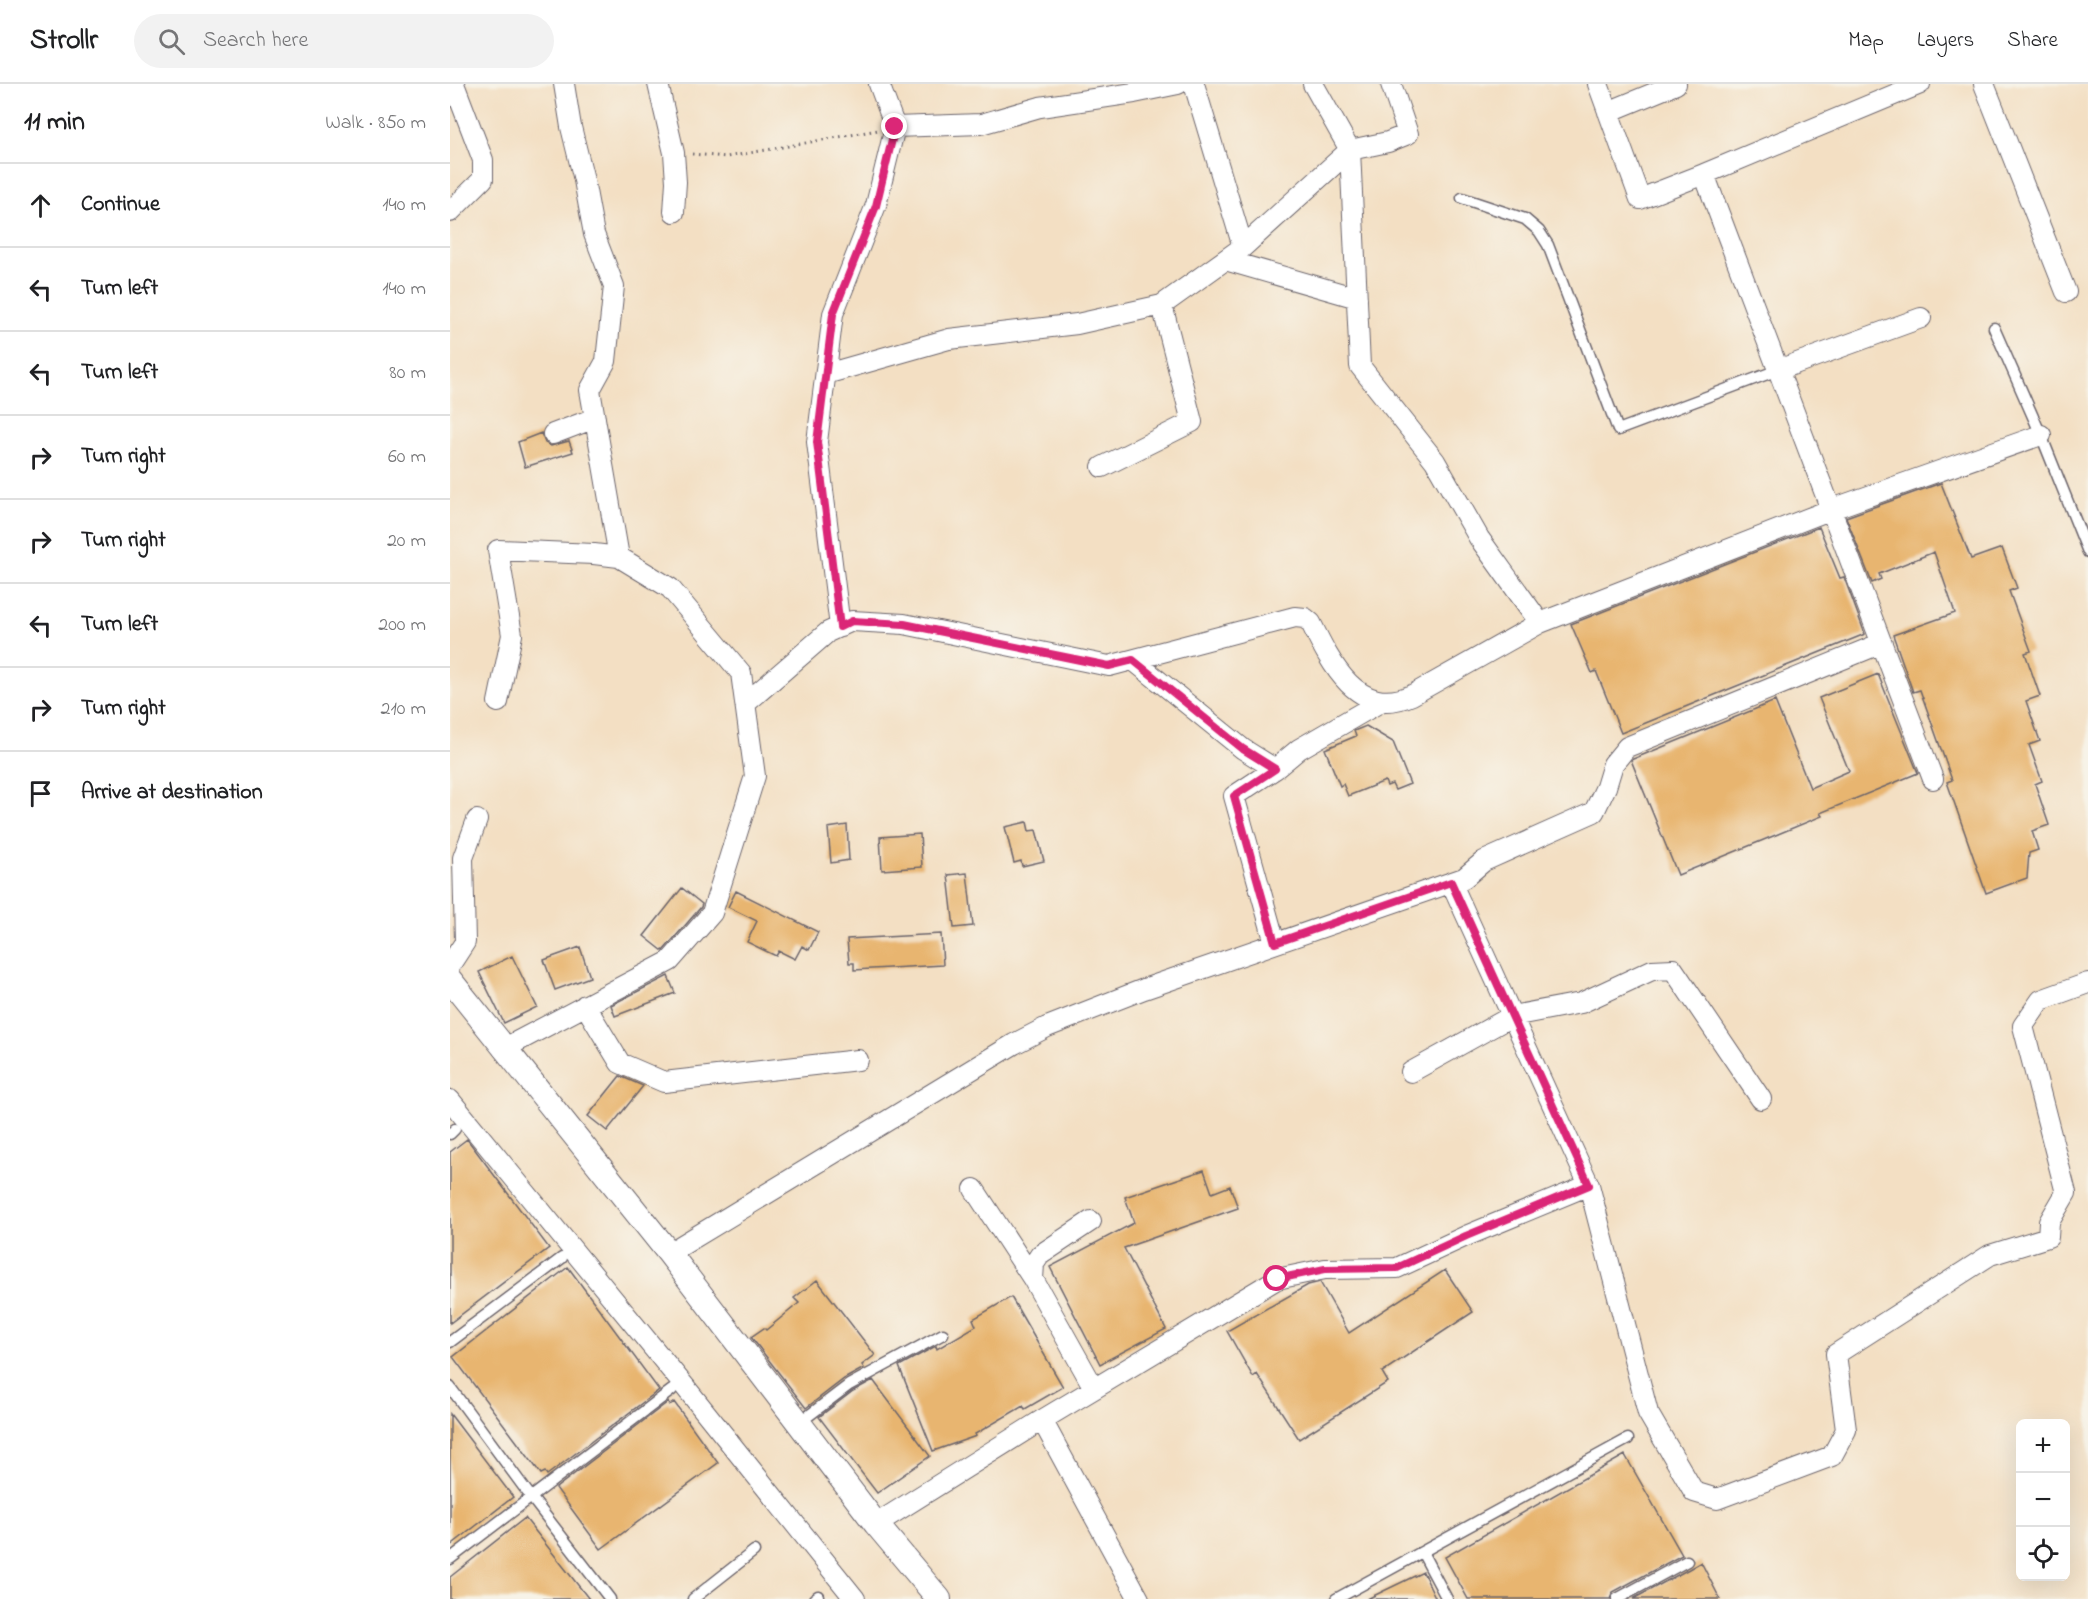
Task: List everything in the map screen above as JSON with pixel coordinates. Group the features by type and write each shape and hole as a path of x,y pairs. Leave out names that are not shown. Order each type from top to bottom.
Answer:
{"street":[{"path":"450,212 483,179 483,160 454,84"},
{"path":"564,84 594,234 614,286 606,362 590,390 619,557"},
{"path":"658,84 674,153 676,182 674,212"},
{"path":"840,627 817,442 833,314 876,206 895,127 879,84"},
{"path":"895,127 981,124 1040,107 1178,84"},
{"path":"1194,84 1243,247"},
{"path":"1313,84 1350,150 1360,366 1435,461 1479,538 1540,623"},
{"path":"826,374 949,339 1077,324 1162,305 1243,247 1350,150 1388,142 1408,134 1391,84"},
{"path":"1598,84 1640,199 1920,84"},
{"path":"1608,112 1676,84"},
{"path":"1984,84 2066,292"},
{"path":"1704,174 1934,779"},
{"path":"1225,260 1357,298"},
{"path":"1102,467 1192,422 1162,305"},
{"path":"1778,370 1921,318"},
{"path":"553,434 595,418"},
{"path":"745,704 828,632 852,621 904,624 1109,666 1295,617 1305,618 1311,624 1340,675 1358,692 1382,701 1399,701 1540,623 1832,509 2041,435"},
{"path":"498,702 512,636 498,550 619,557 670,588 741,673 755,776 712,913 669,961 503,1048"},
{"path":"669,1252 1039,1031 1144,989 1464,878 1484,861 1594,812 1606,787 1613,764 1627,747 1882,644"},
{"path":"1133,660 1243,749 1275,769"},
{"path":"1275,943 1234,796 1275,769 1299,749 1382,701"},
{"path":"450,965 465,942 463,858 477,820"},
{"path":"1451,882 1589,1185 1648,1413 1694,1492 1717,1499 1832,1456 1846,1430 1836,1354 1990,1255 2048,1237 2049,1222 2066,1193 2023,1026 2042,1000 2088,983"},
{"path":"1411,1072 1512,1016 1581,1003 1652,970 1673,969 1761,1099"},
{"path":"450,980 669,1252 876,1524 939,1599"},
{"path":"585,1005 620,1063 664,1082 858,1060"},
{"path":"450,1100 855,1599"},
{"path":"876,1524 1042,1419 1277,1279 1325,1269 1397,1268 1466,1236 1589,1185"},
{"path":"974,1189 1033,1279 1094,1388"},
{"path":"1033,1279 1034,1264 1040,1255 1091,1221"},
{"path":"1042,1419 1139,1599"}],"lane":[{"path":"1462,198 1525,219 1539,231 1551,251 1618,430 1778,370"},
{"path":"1994,328 2041,435 2088,552"},
{"path":"450,1342 562,1258"},
{"path":"799,1423 849,1385 943,1334"},
{"path":"450,1387 610,1599"},
{"path":"450,1558 672,1390"},
{"path":"1336,1599 1628,1439"},
{"path":"693,1599 754,1551"},
{"path":"1422,1552 1447,1599"},
{"path":"1617,1599 1687,1561"}],"path":[{"path":"674,153 727,157 895,127"}],"building":[{"path":"541,433 545,443 551,446 569,441 573,452 525,467 518,442"},
{"path":"1941,483 1971,559 2002,548 2017,588 2009,591 2031,651 2025,653 2040,696 2026,701 2040,741 2029,745 2042,781 2035,784 2049,825 2032,831 2038,850 2029,853 2027,878 1986,893 1947,782 1952,780 1920,690 1913,692 1893,635 1955,613 1934,552 1879,574 1881,579 1872,583 1846,517"},
{"path":"1819,527 1840,578 1844,577 1865,634 1621,733 1596,671 1592,673 1571,624"},
{"path":"1878,674 1918,773 1820,813 1822,816 1678,875 1631,760 1775,701 1810,788 1849,771 1819,698"},
{"path":"1366,726 1393,742 1410,784 1395,790 1392,784 1387,786 1385,781 1348,796 1343,784 1340,786 1325,749 1356,736 1354,731"},
{"path":"1027,822 1029,831 1036,830 1044,861 1022,866 1021,861 1014,863 1005,827"},
{"path":"847,825 849,860 831,863 828,828"},
{"path":"920,834 922,867 882,870 880,837"},
{"path":"967,873 973,926 954,928 948,875"},
{"path":"682,888 702,904 663,951 644,936"},
{"path":"736,891 818,932 809,950 802,946 795,959 779,951 776,956 747,942 757,921 728,907"},
{"path":"941,934 943,965 854,970 854,963 849,963 847,939"},
{"path":"580,947 590,977 555,990 544,960"},
{"path":"512,956 537,1007 504,1023 479,972"},
{"path":"668,976 675,993 615,1016 611,1005"},
{"path":"620,1076 643,1086 607,1131 588,1116"},
{"path":"467,1139 549,1248 450,1323 450,1152"},
{"path":"1204,1170 1212,1193 1230,1186 1238,1208 1124,1248 1166,1329 1100,1364 1050,1267 1134,1223 1125,1197"},
{"path":"568,1267 659,1390 547,1475 545,1472 541,1474 453,1357"},
{"path":"1445,1270 1473,1312 1382,1372 1388,1382 1299,1439 1257,1374 1253,1377 1227,1331 1308,1285 1320,1282 1349,1333"},
{"path":"817,1280 875,1355 862,1365 864,1368 844,1379 806,1408 751,1337 764,1328 766,1330 799,1303 794,1298"},
{"path":"1011,1297 1063,1387 1025,1409 1023,1406 975,1434 976,1436 933,1451 899,1366 936,1346 937,1349 976,1326 973,1319"},
{"path":"873,1380 930,1456 877,1493 819,1417 853,1391"},
{"path":"668,1402 670,1405 674,1402 718,1463 601,1549 556,1488"},
{"path":"450,1414 513,1497 450,1546"},
{"path":"1625,1455 1682,1555 1613,1592 1610,1599 1468,1599 1445,1557"},
{"path":"525,1518 589,1599 450,1599 450,1577"},
{"path":"1701,1562 1720,1599 1633,1599 1689,1569"},
{"path":"1423,1572 1436,1599 1367,1599"}],"route":[{"path":"895,127 876,206 833,314 817,442 840,627 852,621 904,624 1109,666 1133,660 1243,749 1275,769 1234,796 1275,943 1451,882 1589,1185 1466,1236 1397,1268 1325,1269 1277,1279"}]}
